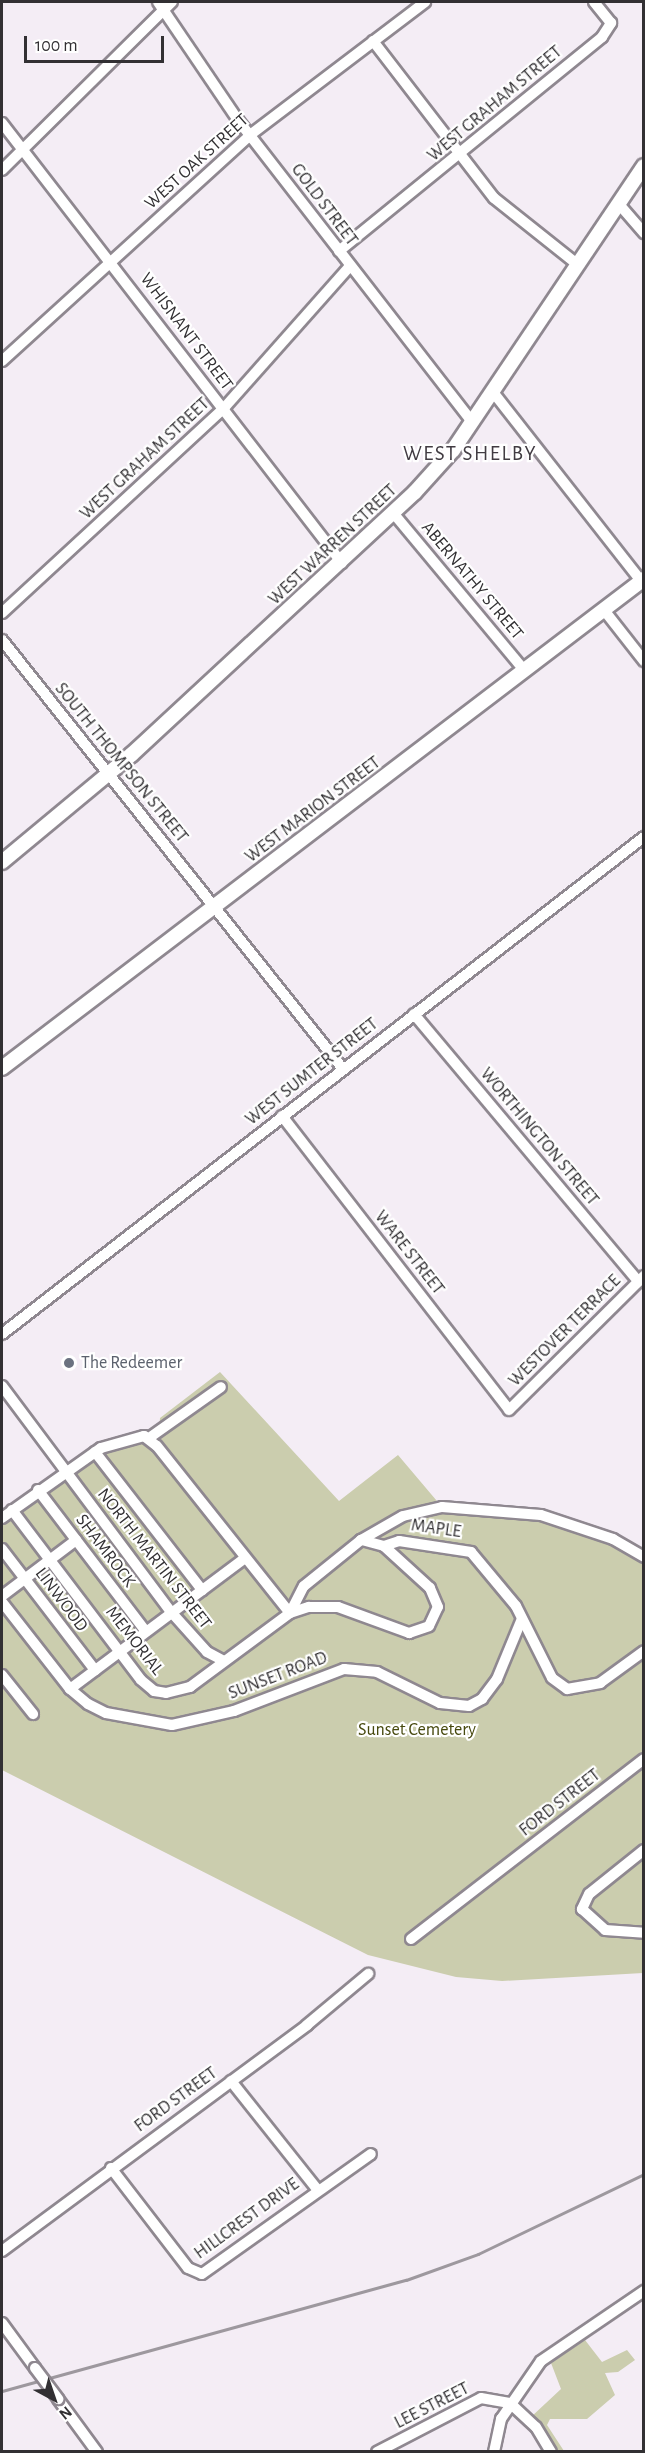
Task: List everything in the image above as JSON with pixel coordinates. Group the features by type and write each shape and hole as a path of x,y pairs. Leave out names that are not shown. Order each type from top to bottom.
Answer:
{"main road":[{"name":"WEST WARREN STREET","path":"2,862 108,775 394,514 472,422 644,166"},
{"name":"WEST MARION STREET","path":"2,1068 642,580"}],"street":[{"path":"2,170 22,154 160,6 172,2"},
{"name":"WEST OAK STREET","path":"2,361 250,135 425,2"},
{"name":"WEST GRAHAM STREET","path":"339,252 460,156 602,37 611,23 594,2"},
{"name":"GOLD STREET","path":"160,6 250,135 472,422"},
{"path":"373,41 494,198 577,264"},
{"name":"WHISNANT STREET","path":"2,123 22,154 111,261 342,563"},
{"path":"618,203 644,233"},
{"name":"WEST GRAHAM STREET","path":"2,613 224,408 350,266"},
{"path":"492,392 642,580"},
{"name":"ABERNATHY STREET","path":"394,514 525,670"},
{"path":"604,610 644,661"},
{"name":"SOUTH THOMPSON STREET","path":"2,640 343,1069"},
{"name":"WEST SUMTER STREET","path":"2,1335 644,837"},
{"name":"WORTHINGTON STREET","path":"414,1014 641,1278"},
{"name":"WARE STREET","path":"282,1116 509,1410"},
{"name":"WESTOVER TERRACE","path":"509,1410 641,1278"},
{"name":"NORTH MARTIN STREET","path":"2,1386 172,1613 207,1652 224,1661"},
{"path":"2,1518 64,1470 94,1452 128,1437 149,1438 221,1387"},
{"path":"149,1438 244,1559 290,1612"},
{"path":"94,1452 202,1590"},
{"name":"SHAMROCK","path":"38,1490 146,1632"},
{"path":"290,1612 304,1586 361,1540 403,1516 462,1505 554,1518 613,1539 644,1557"},
{"name":"MEMORIAL","path":"12,1510 148,1687 166,1693 190,1687 290,1612"},
{"path":"2,1596 76,1540"},
{"path":"290,1612 323,1606 409,1633 429,1626 438,1614 435,1595 384,1546 361,1540"},
{"name":"MAPLE","path":"384,1546 399,1541 471,1552 502,1586 552,1678 573,1690 600,1683 644,1651"},
{"name":"LINWOOD","path":"2,1549 95,1670"},
{"path":"2,1602 70,1689 244,1559"},
{"name":"SUNSET ROAD","path":"70,1689 106,1713 172,1725 234,1711 344,1669 366,1669 440,1703 469,1706 482,1699 496,1679 521,1621"},
{"path":"2,1675 33,1714"},
{"name":"FORD STREET","path":"411,1939 644,1759"},
{"path":"644,1850 585,1898 582,1909 605,1930 644,1933"},
{"name":"FORD STREET","path":"2,2251 231,2081 368,1974"},
{"name":"HILLCREST DRIVE","path":"111,2168 193,2274 214,2266 317,2189 231,2081"},
{"path":"317,2189 371,2154"},
{"path":"494,2451 510,2403 542,2360 644,2291"},
{"path":"2,2324 97,2451"},
{"name":"LEE STREET","path":"377,2451 475,2399 510,2403"},
{"path":"510,2403 536,2427 551,2451"}],"green space":[{"name":"Sunset Cemetery","path":"220,1372 339,1501 398,1455 442,1507 541,1515 643,1557 643,1973 502,1981 456,1977 368,1955 2,1770 2,1518 101,1448 159,1431 160,1418"},
{"path":"585,2340 602,2362 627,2350 635,2360 618,2372 605,2373 615,2395 587,2419 550,2419 547,2425 564,2451 554,2451 531,2417 561,2389 551,2363"}],"railway":[{"path":"2,2391 406,2280 478,2254 644,2174"}],"place":[{"name":"The Redeemer","path":"69,1363"}],"district":[{"name":"WEST SHELBY","path":"470,454"}]}
